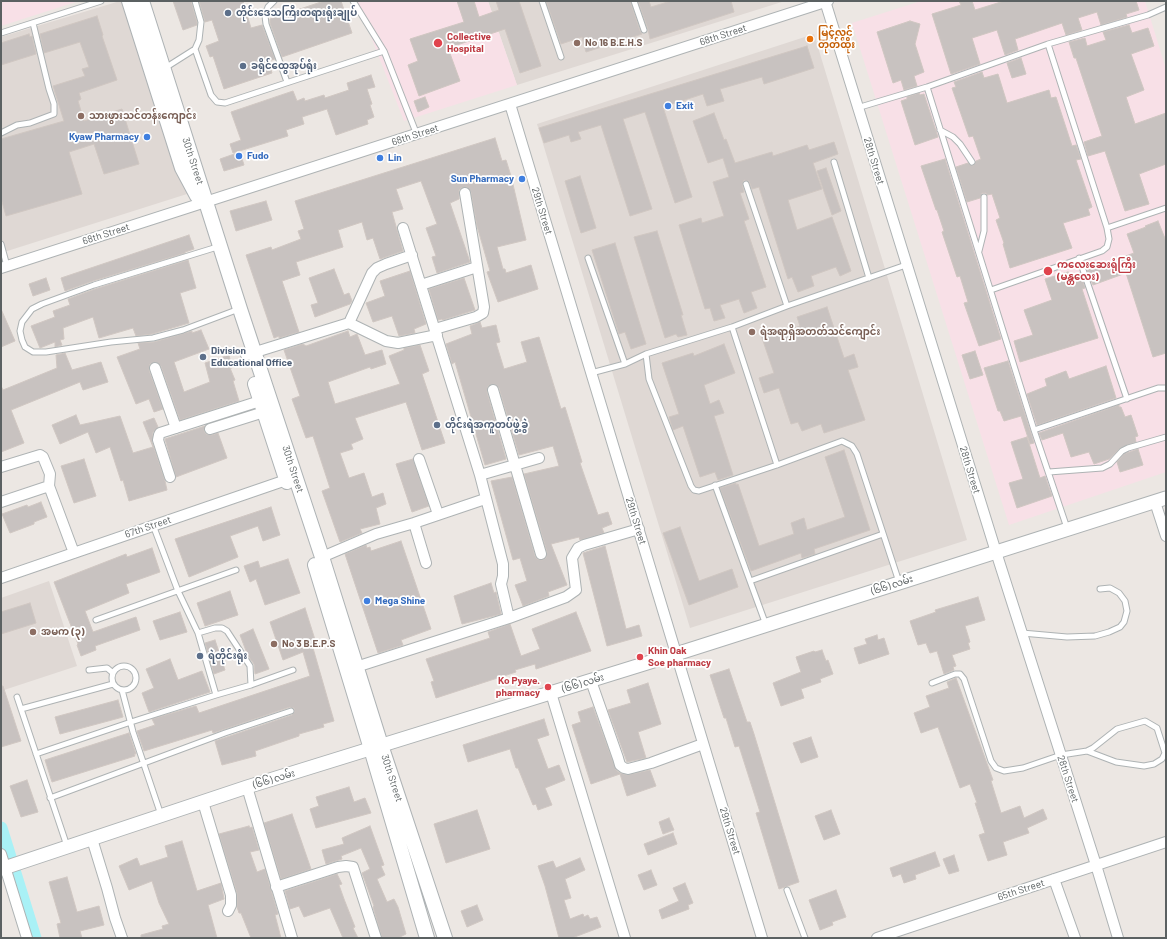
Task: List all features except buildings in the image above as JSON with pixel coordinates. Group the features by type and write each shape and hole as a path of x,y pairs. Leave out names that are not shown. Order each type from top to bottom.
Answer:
{"main road":[{"name":"30th Street","path":"129,1 158,72"},
{"name":"30th Street","path":"142,1 158,72 172,119 203,202 250,354 291,478 316,568 376,747 444,938"},
{"name":"30th Street","path":"203,202 214,248 237,310"},
{"name":"30th Street","path":"250,354 262,407 322,557 356,666 427,938"},
{"path":"421,918 436,914"}],"street":[{"name":"68th Street","path":"4,267 416,135 826,1"},
{"name":"28th Street","path":"826,1 857,108 1118,938"},
{"name":"29th Street","path":"510,104 762,938"},
{"path":"250,354 349,323 386,341 398,343 436,332 483,313 484,307 478,267 465,193"},
{"path":"403,228 480,475 503,564 501,584 509,618"},
{"path":"349,323 372,273 377,268 412,255"},
{"path":"422,285 478,267"},
{"path":"155,368 176,428"},
{"path":"493,390 516,464 541,554"},
{"path":"170,478 158,437 160,433 262,407"},
{"path":"210,429 262,407"},
{"path":"1,467 40,455 43,457 50,474 48,486 74,553"},
{"path":"480,475 539,458"},
{"path":"419,459 438,514"},
{"name":"67th Street","path":"1,578 291,478"},
{"path":"1,502 48,486"},
{"path":"322,557 376,534 485,499"},
{"path":"1160,500 1166,536"},
{"name":"(၆၆) လမ်း","path":"7,867 247,787 676,654 1160,500"},
{"path":"414,523 426,563"},
{"path":"356,666 509,618 566,597 576,590 572,558 578,548 639,529"},
{"path":"591,680 620,765 624,768 628,769 664,760 703,744"},
{"path":"551,693 625,938"},
{"path":"247,787 292,938"},
{"path":"203,802 231,895 231,905 228,911"},
{"path":"92,839 122,938"},
{"name":"65th Street","path":"876,938 1166,842"},
{"path":"1,854 7,867 27,938"},
{"path":"276,887 338,867 353,867 376,938"},
{"path":"1054,879 1075,938"}],"lane":[{"path":"78,8 79,1"},
{"path":"1,33 101,1"},
{"path":"158,72 195,49 199,40 201,22 195,1"},
{"path":"274,1 268,7 265,16 266,24 286,82"},
{"path":"353,1 384,51 416,135"},
{"path":"542,1 561,57"},
{"path":"634,1 644,30"},
{"path":"857,108 926,87 1048,44 1148,15 1166,7"},
{"path":"1,133 54,114 54,104 33,22"},
{"path":"991,290 1102,251 1107,247 1109,239 1107,228 1048,44"},
{"path":"195,49 211,95 217,102 225,103 384,51"},
{"path":"926,87 1034,430 1067,529"},
{"path":"940,130 960,144 972,162"},
{"path":"834,162 868,278"},
{"path":"746,184 787,306"},
{"path":"979,252 984,231 984,196"},
{"path":"1107,228 1166,208"},
{"path":"1,244 4,267"},
{"path":"214,248 94,285 42,304 32,309 22,322 20,331 22,340 25,347 33,352 46,352 110,342 153,338 183,330 237,310"},
{"path":"588,258 625,364"},
{"path":"1079,258 1127,399"},
{"path":"591,373 625,364 646,354 732,327 787,306 906,265"},
{"path":"732,327 777,465"},
{"path":"646,354 649,379 694,490 699,491 842,442 852,446 857,454 899,583"},
{"path":"1034,430 1158,388 1166,388"},
{"path":"1049,472 1102,468 1110,464 1122,451 1128,448 1166,437"},
{"path":"715,485 766,625"},
{"path":"153,526 178,591 198,633 216,695"},
{"path":"750,581 883,534"},
{"path":"96,620 236,570"},
{"path":"1022,633 1067,637 1095,636 1120,627 1124,622 1126,611 1125,601 1119,593 1110,588 1100,589"},
{"path":"198,633 215,628 222,628 227,631 250,666 251,685"},
{"path":"123,666 128,667 133,671 135,681 128,690 122,690 113,684 113,673 117,668 123,666"},
{"path":"89,670 107,668 113,673"},
{"path":"36,754 131,722 251,685 293,670"},
{"path":"932,683 955,674 960,674 964,679 991,761 996,768 1004,771 1023,768 1061,755 1087,751 1117,730 1145,721 1157,728 1165,754 1162,759 1154,764 1144,766 1116,762 1087,751"},
{"path":"21,709 113,684"},
{"path":"122,690 133,732 161,816"},
{"path":"17,697 67,847"},
{"path":"50,798 225,733 291,711"},
{"path":"787,890 805,938"}],"shaded area":[{"path":"1,1 79,1 1,26"},
{"name":"သားဖွားသင်တန်းကျောင်း","path":"124,1 187,194 1,253 1,37"},
{"name":"Collective Hospital","path":"357,1 488,1 517,85 404,121"},
{"name":"No 16 B.E.H.S","path":"488,1 785,1 517,85"},
{"name":"ကလေးဆေးရုံကြီး (မန္တလေး)","path":"921,1 1145,1 1166,69 1166,472 1009,525 852,23"},
{"name":"ရဲအရာရှိအတတ်သင်ကျောင်း","path":"814,34 967,540 690,628 537,124"},
{"name":"အမက (၃)","path":"49,581 77,666 1,691 1,598"}],"waterway":[{"path":"1,828 35,938"}],"place":[{"name":"တိုင်းဒေသကြီးတရားရုံးချုပ်","path":"228,13"},
{"name":"မြင့်လွင် တုတ်ထိုး","path":"810,39"},
{"name":"Collective Hospital","path":"438,43"},
{"name":"No 16 B.E.H.S","path":"577,43"},
{"name":"ခရိုင်ထွေအုပ်ရုံး","path":"243,66"},
{"name":"Exit","path":"668,106"},
{"name":"သားဖွားသင်တန်းကျောင်း","path":"81,116"},
{"name":"Kyaw Pharmacy","path":"147,137"},
{"name":"Fudo","path":"239,156"},
{"name":"Lin","path":"380,158"},
{"name":"Sun Pharmacy","path":"522,179"},
{"name":"ကလေးဆေးရုံကြီး (မန္တလေး)","path":"1048,271"},
{"name":"ရဲအရာရှိအတတ်သင်ကျောင်း","path":"752,332"},
{"name":"Division Educational Office","path":"203,357"},
{"name":"တိုင်းရဲအကူတပ်ဖွဲ့ခွဲ","path":"437,425"},
{"name":"Mega Shine","path":"367,601"},
{"name":"အမက (၃)","path":"33,632"},
{"name":"No 3 B.E.P.S","path":"274,644"},
{"name":"ရဲတိုင်းရုံး","path":"200,656"},
{"name":"Khin Oak Soe pharmacy","path":"640,657"},
{"name":"Ko Pyaye. pharmacy","path":"548,687"}]}
